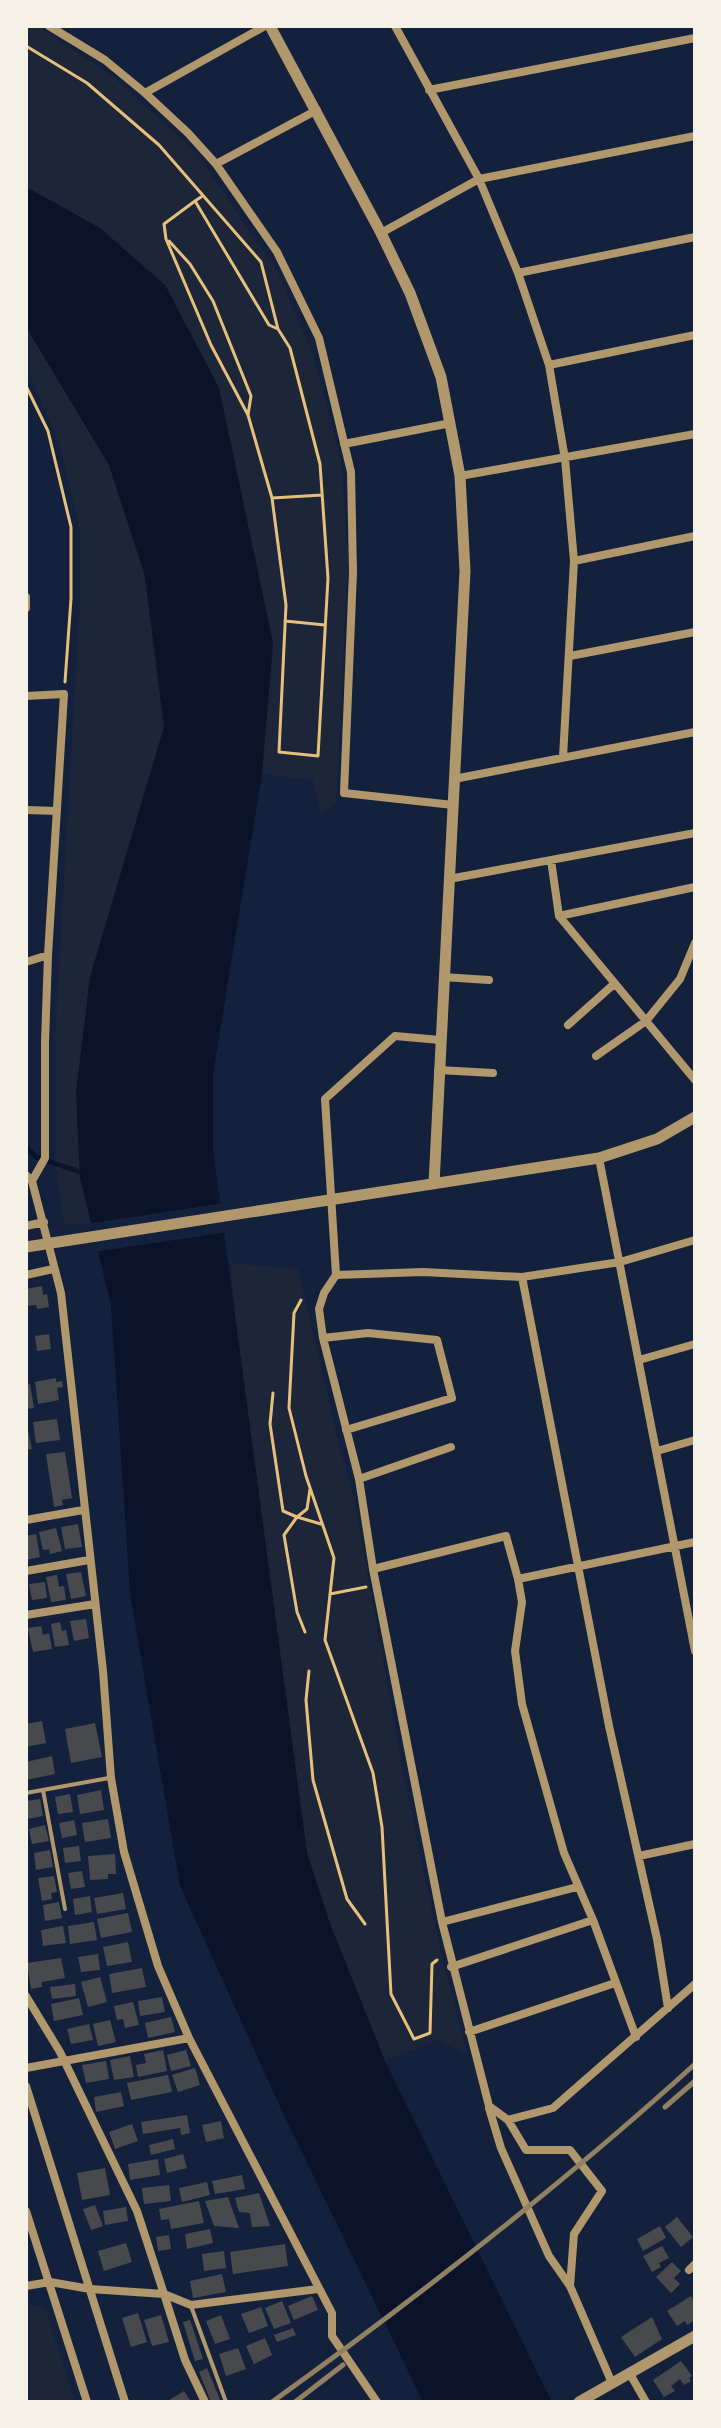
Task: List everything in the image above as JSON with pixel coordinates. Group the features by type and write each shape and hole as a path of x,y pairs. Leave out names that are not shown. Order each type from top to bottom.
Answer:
{"street":[{"path":"145,93 268,26 317,110 381,233 410,293 441,377 460,476 465,571 434,1184"},
{"path":"395,26 479,179 518,273 549,365 565,459 574,561 563,757"},
{"path":"56,27 105,60 188,133 216,164 277,252 319,338 351,472 353,572 344,793 453,805"},
{"path":"429,90 695,38"},
{"path":"216,164 317,110"},
{"path":"381,233 479,179 695,136"},
{"path":"518,273 695,237"},
{"path":"549,365 695,335"},
{"path":"344,444 451,423"},
{"path":"460,476 695,434"},
{"path":"574,561 695,536"},
{"path":"26,597 26,608"},
{"path":"570,656 695,632"},
{"path":"26,696 64,694 48,955 45,1158 29,1178 44,1222 61,1293 111,1778 128,1867 158,1966 189,2038 332,2313 332,2336 377,2402"},
{"path":"454,779 695,732"},
{"path":"26,810 57,811"},
{"path":"449,879 695,833"},
{"path":"551,860 559,916 695,1080"},
{"path":"559,916 695,887"},
{"path":"596,1056 646,1021 680,979 695,943"},
{"path":"26,962 48,955"},
{"path":"443,977 489,980"},
{"path":"568,1025 614,984"},
{"path":"440,1040 395,1036 325,1099 336,1275 324,1293 319,1309 323,1338 359,1479 373,1569 451,1967 501,2148 549,2256 570,2286 612,2383"},
{"path":"438,1070 493,1073"},
{"path":"31,1246 599,1158 657,1139 695,1117"},
{"path":"599,1158 695,1647"},
{"path":"26,1226 44,1222"},
{"path":"336,1275 423,1272 522,1277 620,1262 695,1240"},
{"path":"26,1275 53,1269"},
{"path":"522,1277 609,1726 639,1856 668,2008"},
{"path":"323,1338 368,1333 437,1340 452,1398 346,1430"},
{"path":"639,1360 695,1344"},
{"path":"657,1451 695,1440"},
{"path":"359,1479 451,1447"},
{"path":"26,1520 83,1510"},
{"path":"373,1569 506,1536 522,1602 515,1651 522,1704 564,1853 593,1920 636,2037"},
{"path":"518,1579 695,1542"},
{"path":"26,1571 89,1560"},
{"path":"26,1615 95,1604"},
{"path":"639,1856 695,1844"},
{"path":"442,1922 577,1887"},
{"path":"451,1967 593,1920"},
{"path":"469,2032 615,1983"},
{"path":"508,2120 553,2108 695,1984"},
{"path":"26,1996 64,2062 137,2211 185,2360 205,2402"},
{"path":"26,2068 189,2038"},
{"path":"26,2086 125,2402"},
{"path":"489,2106 508,2120 526,2150 570,2150 602,2191 574,2234 570,2286"},
{"path":"26,2211 87,2402"},
{"path":"26,2286 50,2282 90,2289 164,2294 191,2305 318,2289"},
{"path":"579,2402 695,2336"},
{"path":"630,2374 646,2402"}],"lane":[{"path":"26,1793 111,1778"},
{"path":"43,1790 65,1909"},
{"path":"191,2305 226,2402"}],"path":[{"path":"26,46 87,83 159,145 261,262 278,329 290,348 320,464 328,578 318,756 279,752 285,621 283,572 272,498 248,415 211,345 166,239 164,224 202,197"},
{"path":"195,201 269,325 278,329"},
{"path":"166,239 190,264 213,301 251,396 248,415"},
{"path":"26,386 48,431 71,527 71,599 64,694"},
{"path":"272,498 322,495"},
{"path":"285,621 325,625"},
{"path":"301,1300 294,1313 289,1408 334,1558 325,1640 373,1773 382,1827 391,1994 414,2039 430,2033 432,1964 439,1959"},
{"path":"273,1393 270,1424 283,1511 323,1525"},
{"path":"305,1632 297,1612 284,1535 307,1509 311,1489"},
{"path":"330,1594 376,1584"},
{"path":"309,1671 306,1700 313,1780 347,1899 365,1924"}],"shaded area":[{"path":"26,26 38,26 110,74 197,153 278,273 312,352 341,460 348,557 336,804 321,814 313,780 262,774 273,643 219,388 165,285 67,209 26,187"},
{"path":"26,187 100,228 165,285 219,388 273,643 262,774 213,1074 213,1150 307,1853 329,1921 385,2061 552,2402 423,2402 281,2109 180,1886 130,1594 111,1305 80,1178 76,1093 90,977 164,727 145,576 109,465 26,327"},
{"path":"26,327 109,465 145,576 164,727 90,977 76,1093 80,1178 91,1223 64,1225 55,1160 55,1040 80,600 79,525 59,443 26,367"},
{"path":"230,1263 298,1269 355,1502 403,1772 440,1950 467,2054 437,2040 385,2061 333,1932 307,1853 267,1584"},
{"path":"26,2304 45,2307 75,2402 26,2402"}],"pier":[{"path":"224,1203 228,1232 94,1252 87,1224"}],"building":[{"path":"42,1286 49,1307 37,1309 36,1305 26,1306 26,1289"},
{"path":"49,1334 51,1349 37,1351 35,1336"},
{"path":"56,1378 56,1382 62,1381 63,1387 57,1388 59,1400 38,1404 35,1382"},
{"path":"30,1384 34,1408 26,1409 26,1385"},
{"path":"57,1419 60,1440 36,1443 33,1422"},
{"path":"26,1422 32,1449 26,1450"},
{"path":"65,1452 72,1498 62,1500 63,1505 54,1507 46,1454"},
{"path":"78,1524 82,1547 65,1549 61,1527"},
{"path":"56,1528 62,1551 50,1554 49,1549 43,1550 39,1532"},
{"path":"36,1534 40,1557 26,1560 26,1536"},
{"path":"81,1572 86,1596 71,1599 66,1574"},
{"path":"57,1575 59,1587 64,1586 66,1600 51,1602 46,1577"},
{"path":"45,1582 47,1598 32,1600 29,1584"},
{"path":"86,1619 89,1638 74,1641 70,1621"},
{"path":"60,1622 62,1631 66,1630 69,1645 55,1647 51,1624"},
{"path":"41,1626 43,1635 49,1633 52,1649 33,1652 28,1628"},
{"path":"42,1721 46,1743 26,1747 26,1724"},
{"path":"95,1723 102,1757 71,1763 65,1729"},
{"path":"52,1756 55,1774 26,1780 26,1762"},
{"path":"101,1790 104,1810 80,1814 77,1795"},
{"path":"70,1794 73,1812 58,1814 55,1797"},
{"path":"40,1799 43,1816 27,1819 26,1801"},
{"path":"108,1819 111,1838 85,1842 82,1823"},
{"path":"74,1820 77,1835 62,1838 59,1823"},
{"path":"45,1825 49,1841 32,1844 29,1829"},
{"path":"79,1846 81,1861 65,1863 63,1848"},
{"path":"50,1850 53,1867 36,1870 34,1853"},
{"path":"115,1854 116,1874 108,1874 108,1879 90,1880 88,1856"},
{"path":"82,1871 85,1887 71,1889 68,1873"},
{"path":"54,1876 57,1892 51,1893 52,1899 42,1901 38,1878"},
{"path":"123,1893 126,1909 97,1914 94,1898"},
{"path":"90,1896 92,1912 75,1915 73,1899"},
{"path":"59,1902 62,1918 45,1921 43,1905"},
{"path":"128,1913 132,1932 101,1938 97,1919"},
{"path":"94,1922 97,1940 70,1944 68,1926"},
{"path":"63,1926 66,1943 43,1946 41,1930"},
{"path":"128,1942 132,1962 107,1966 103,1947"},
{"path":"98,1954 100,1970 81,1972 78,1957"},
{"path":"61,1958 65,1978 42,1982 42,1987 31,1989 27,1963"},
{"path":"142,1968 146,1987 112,1993 109,1974"},
{"path":"100,1977 107,2002 88,2007 81,1982"},
{"path":"75,1984 76,1996 52,1999 50,1987"},
{"path":"162,1997 165,2012 140,2016 138,2001"},
{"path":"79,1998 83,2015 54,2021 51,2004"},
{"path":"133,2002 139,2025 125,2028 123,2019 117,2020 114,2006"},
{"path":"171,2017 175,2032 148,2038 145,2023"},
{"path":"110,2020 116,2042 98,2046 93,2024"},
{"path":"89,2024 93,2040 71,2044 67,2029"},
{"path":"163,2050 167,2071 138,2077 136,2065 146,2063 144,2054"},
{"path":"186,2050 191,2066 171,2071 167,2055"},
{"path":"130,2056 134,2077 114,2080 110,2060"},
{"path":"106,2061 109,2079 86,2083 82,2065"},
{"path":"195,2068 200,2085 178,2092 172,2075"},
{"path":"168,2075 172,2092 131,2100 127,2083"},
{"path":"121,2092 124,2106 96,2112 94,2097"},
{"path":"187,2115 190,2133 181,2135 180,2128 143,2134 141,2122"},
{"path":"221,2121 224,2138 206,2142 202,2125"},
{"path":"132,2124 138,2141 115,2149 109,2132"},
{"path":"173,2139 175,2149 151,2155 149,2145"},
{"path":"183,2154 187,2168 167,2173 164,2159"},
{"path":"158,2159 160,2175 130,2180 128,2164"},
{"path":"105,2168 110,2195 82,2200 77,2173"},
{"path":"242,2175 245,2189 215,2194 212,2181"},
{"path":"207,2182 210,2195 182,2202 179,2188"},
{"path":"169,2185 171,2201 144,2204 142,2188"},
{"path":"259,2193 270,2226 252,2227 250,2213 239,2212 235,2198"},
{"path":"228,2197 239,2228 214,2226 205,2201"},
{"path":"199,2201 204,2223 171,2229 169,2219 161,2220 159,2209"},
{"path":"95,2205 103,2226 91,2230 83,2209"},
{"path":"126,2207 128,2221 105,2225 103,2211"},
{"path":"677,2217 693,2237 681,2247 665,2227"},
{"path":"660,2226 666,2238 643,2251 637,2239"},
{"path":"210,2229 213,2243 187,2249 185,2234"},
{"path":"169,2235 171,2249 158,2251 156,2237"},
{"path":"126,2243 132,2262 104,2271 98,2251"},
{"path":"285,2244 288,2266 233,2274 230,2252"},
{"path":"662,2246 669,2258 659,2263 661,2267 652,2272 643,2256"},
{"path":"224,2251 226,2268 204,2271 202,2254"},
{"path":"672,2262 681,2271 674,2278 680,2284 671,2293 656,2277"},
{"path":"222,2274 226,2292 193,2298 190,2281"},
{"path":"312,2296 318,2310 294,2320 288,2306"},
{"path":"691,2296 695,2303 695,2320 677,2326 667,2311"},
{"path":"282,2301 291,2323 274,2329 265,2308"},
{"path":"261,2307 268,2326 249,2333 241,2314"},
{"path":"138,2313 147,2342 131,2347 122,2318"},
{"path":"161,2315 169,2342 152,2346 144,2320"},
{"path":"221,2315 230,2339 215,2344 206,2321"},
{"path":"652,2317 662,2339 635,2357 621,2337"},
{"path":"190,2320 203,2359 195,2361 183,2322"},
{"path":"293,2328 296,2335 277,2342 274,2335"},
{"path":"265,2338 272,2355 254,2364 246,2346"},
{"path":"238,2348 246,2369 226,2376 219,2354"},
{"path":"681,2361 692,2376 689,2378 691,2381 684,2385 680,2379 671,2386 675,2391 664,2397 653,2380"},
{"path":"207,2368 221,2402 211,2402 199,2372"},
{"path":"184,2391 191,2402 166,2402"}],"waterway":[{"path":"26,1147 36,1157 86,1174"}],"railway":[{"path":"272,2402 488,2239 695,2064"},
{"path":"665,2107 695,2081"},
{"path":"295,2402 343,2365"}]}
